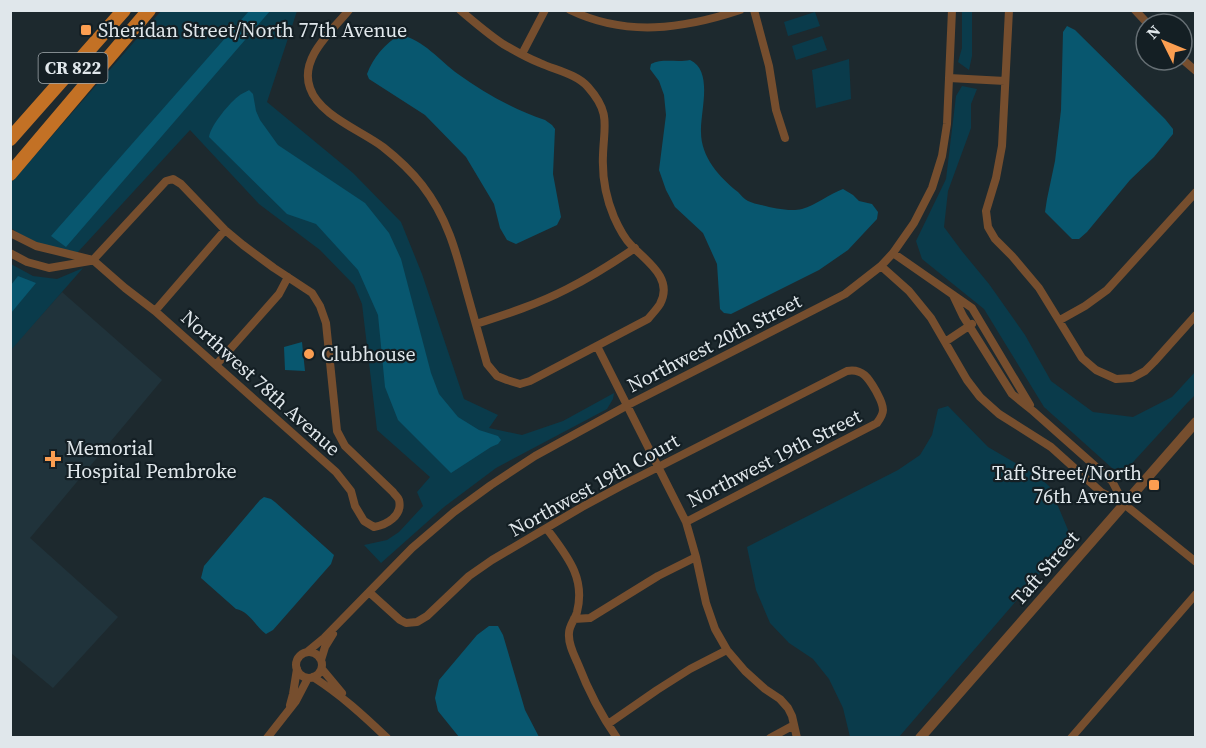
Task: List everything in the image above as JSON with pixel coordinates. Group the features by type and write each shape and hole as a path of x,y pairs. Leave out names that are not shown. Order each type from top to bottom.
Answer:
{"main road":[{"name":"CR 822","path":"10,139 124,10"},
{"name":"CR 822","path":"10,174 149,10"}],"street":[{"path":"350,10 317,48 311,60 309,86 316,101 328,112 382,146 400,160 422,185 442,217 454,243 487,364 497,376 520,384 530,381 648,319 660,305 664,290 661,276 652,264 629,243 614,217 604,188 603,155 606,129 604,112 595,96 586,84 572,76 539,63 503,44 460,10"},
{"path":"522,54 545,10"},
{"path":"570,10 607,24 669,28 710,21 740,10"},
{"path":"754,10 769,66 776,110 785,138"},
{"name":"Northwest 20th Street","path":"307,652 324,638 412,548 454,512 491,485 535,456 628,405 845,294 881,266 914,223 932,188 942,156 947,124 952,10"},
{"path":"1009,10 1002,146 996,178 986,211 988,227 995,239 1039,288 1082,358 1096,370 1116,379 1132,378 1145,370 1196,315"},
{"path":"949,78 1005,81"},
{"path":"10,253 49,268 93,260 166,181 173,179 181,184 225,230 288,277 279,294 216,365"},
{"path":"1060,320 1107,290 1196,192"},
{"path":"155,311 225,230"},
{"name":"Northwest 78th Avenue","path":"10,233 36,246 93,260 155,311 336,472 351,490 355,506 364,521 374,527 384,525 394,517 398,510 399,500 345,446 337,431 326,323 312,293 288,277"},
{"path":"476,324 566,290 635,248"},
{"path":"892,253 972,308 1033,411"},
{"path":"881,266 909,291 931,318 967,380 980,397 999,414 1051,447 1101,492 1124,504 1196,562"},
{"path":"953,295 969,326 1012,394 1112,481 1124,504"},
{"path":"945,342 979,320"},
{"path":"597,346 686,522 706,603 715,628 727,650 744,671 788,708 795,725 797,738"},
{"name":"Northwest 19th Court","path":"369,592 400,620 406,623 417,622 427,616 469,576 492,560 592,502 847,371 853,370 865,375 871,381 883,408 877,423"},
{"name":"Taft Street","path":"920,738 1196,422"},
{"name":"Northwest 19th Street","path":"686,522 877,423"},
{"path":"547,529 572,563 580,590 577,613 569,632 571,647 588,688 617,738"},
{"path":"574,619 590,618 658,576 696,556"},
{"path":"1071,738 1196,594"},
{"name":"Northwest 20th Street","path":"322,664 325,647 347,614"},
{"path":"608,724 690,669 727,650"},
{"path":"288,712 293,694 296,664 299,656 307,652 316,653 352,704"},
{"path":"267,738 296,701 310,678 316,676 322,664"},
{"path":"297,669 301,675 327,686 352,704 387,738"},
{"path":"770,738 795,725"}],"shaded area":[{"path":"161,11 297,11 267,102 353,173 401,222 422,274 464,399 498,415 489,428 522,435 563,421 614,393 607,409 496,468 444,507 381,563 364,545 387,540 399,532 423,506 417,492 430,477 377,430 362,304 354,285 320,250 259,204 190,130 77,253 35,241 11,228 10,184"},
{"path":"249,11 270,11 66,247 51,236"},
{"path":"962,11 972,11 972,56 969,70 958,62 962,48"},
{"path":"815,12 820,26 788,36 784,22"},
{"path":"1067,26 1075,30 1173,129 1173,134 1154,157 1130,180 1079,239 1072,239 1045,212 1055,161 1061,110 1063,32"},
{"path":"400,35 424,46 458,74 489,94 552,125 555,129 553,174 561,217 557,225 516,244 507,240 500,228 494,204 466,157 425,115 369,79 367,74 376,57 389,42"},
{"path":"822,36 827,50 796,60 792,46"},
{"path":"849,59 851,99 816,108 812,70"},
{"path":"690,60 697,65 704,82 701,132 704,150 712,166 745,199 771,207 797,210 843,189 859,201 872,204 878,212 877,219 848,250 819,270 731,314 724,313 720,309 717,264 703,233 675,207 659,170 666,115 664,95 659,81 650,69 651,64 660,61"},
{"path":"962,86 977,89 971,104 971,128 948,191 944,227 989,284 1025,335 1051,381 1093,412 1133,417 1172,397 1195,372 1195,395 1124,472 1112,468 1044,407 984,309 922,259 916,241 946,179 956,96"},
{"path":"249,90 253,94 260,120 278,145 365,203 389,233 401,259 431,373 439,394 458,417 479,430 498,436 501,440 451,473 398,420 385,387 378,315 358,270 316,224 287,214 209,137 213,126 226,108"},
{"path":"11,264 33,276 57,279 83,268 11,350"},
{"path":"18,276 36,283 11,313 11,285"},
{"name":"Memorial Hospital Pembroke","path":"62,292 162,380 30,538 118,617 53,688 11,653 10,350"},
{"path":"302,342 305,371 285,370 284,347"},
{"path":"948,406 988,447 1038,476 1050,487 1071,537 899,737 850,737 843,708 829,679 813,659 789,643 770,623 756,590 747,547 898,470 920,455 932,435 938,409"},
{"path":"264,497 275,502 334,555 331,564 273,630 266,634 249,616 236,609 201,578 204,566"},
{"path":"489,626 498,626 503,635 525,710 539,737 459,737 438,711 435,698 439,680 477,635"}],"place":[{"name":"Sheridan Street/North 77th Avenue","path":"86,30"},
{"name":"Clubhouse","path":"309,354"},
{"name":"Memorial Hospital Pembroke","path":"53,459"},
{"name":"Taft Street/North 76th Avenue","path":"1154,485"}]}
